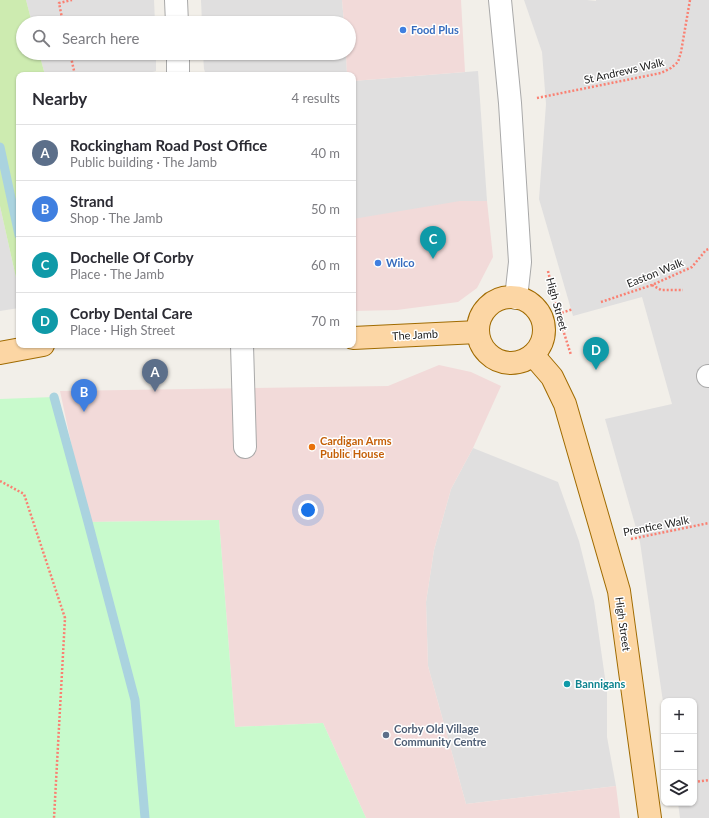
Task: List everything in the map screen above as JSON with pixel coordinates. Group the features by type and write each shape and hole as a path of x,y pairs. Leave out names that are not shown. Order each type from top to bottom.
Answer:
{"main road":[{"path":"506,297 526,301 534,307 540,315 544,326 543,336 533,355 524,361 514,363 503,363 485,352 480,342 478,332 478,322 482,313 488,306 497,300 506,297"},
{"name":"The Jamb","path":"356,338 478,332"},
{"path":"0,353 24,348"},
{"name":"High Street","path":"533,355 552,378 565,404 618,591 650,818"}],"street":[{"path":"176,0 177,16"},
{"path":"500,0 510,103 520,262 516,298"},
{"path":"178,60 178,72"},
{"path":"242,348 244,447"}],"path":[{"path":"62,16 59,3 72,0"},
{"name":"St Andrews Walk","path":"510,103 661,73 671,68 678,62 681,52 690,0"},
{"path":"72,60 74,72"},
{"name":"Easton Walk","path":"601,302 652,285 692,267 706,250 709,249"},
{"name":"High Street","path":"548,270 558,314 572,360"},
{"path":"652,285 661,290 683,290"},
{"path":"558,314 573,309"},
{"path":"0,481 24,494 65,618 54,818"},
{"name":"Prentice Walk","path":"605,544 709,523"},
{"path":"697,782 709,780"}],"shaded area":[{"path":"26,0 154,0 155,16 30,16"},
{"path":"201,0 342,0 343,16 202,16"},
{"name":"Food Plus","path":"342,0 461,0 465,72 356,81 356,72 347,72 346,60 356,60 356,16 343,16"},
{"path":"524,0 709,0 709,818 680,818 678,806 697,806 697,698 662,698 640,542 605,419 672,404 642,297 573,316 539,199 546,104 542,52"},
{"path":"41,60 156,60 156,71 152,72 44,72"},
{"path":"203,60 346,60 347,72 205,72"},
{"path":"478,71 487,201 356,220 356,81"},
{"path":"460,201 487,201 493,257 477,288 458,302 397,310 356,311 356,218"},
{"path":"0,206 16,278 16,308 0,311"},
{"path":"439,365 471,372 501,386 473,448 451,489 434,550 426,602 428,666 466,804 616,786 620,818 366,818 323,723 235,727 219,520 88,522 60,391 388,386"},
{"path":"473,448 558,482 579,541 594,601 607,692 607,737 616,786 466,804 428,666 426,602 434,550 451,489"}],"green space":[{"path":"0,0 26,0 30,16 16,16 16,60 41,60 44,72 16,72 16,278 0,206"},
{"path":"54,397 88,522 219,520 235,727 323,723 366,818 0,818 0,399"}],"waterway":[{"path":"0,147 16,221"},
{"path":"54,397 135,700 145,818"}],"place":[{"name":"Food Plus","path":"403,30"},
{"name":"Dochelle Of Corby","path":"433,259"},
{"name":"Wilco","path":"378,263"},
{"name":"Corby Dental Care","path":"596,370"},
{"name":"Rockingham Road Post Office","path":"155,392"},
{"name":"Strand","path":"84,412"},
{"name":"Cardigan Arms Public House","path":"312,447"},
{"name":"Bannigans","path":"567,684"},
{"name":"Corby Old Village Community Centre","path":"386,735"}]}
